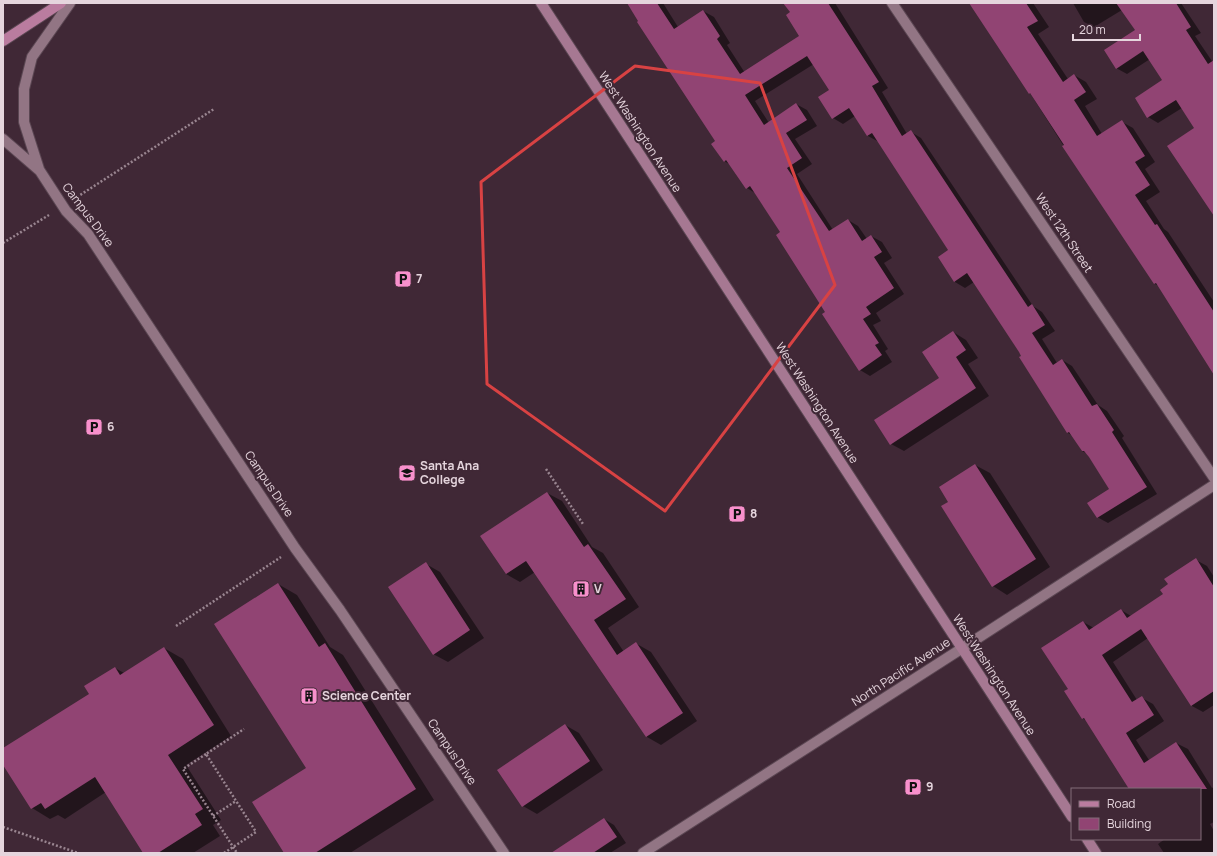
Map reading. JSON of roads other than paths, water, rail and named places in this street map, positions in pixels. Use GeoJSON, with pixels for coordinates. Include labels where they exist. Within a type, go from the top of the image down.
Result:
{"type":"FeatureCollection","features":[{"type":"Feature","properties":{"kind":"main road"},"geometry":{"type":"LineString","coordinates":[[3,41],[62,3]]}},
{"type":"Feature","properties":{"kind":"street"},"geometry":{"type":"LineString","coordinates":[[40,171],[24,122],[24,89],[32,57],[70,3]]}},
{"type":"Feature","properties":{"kind":"street","name":"West Washington Avenue"},"geometry":{"type":"LineString","coordinates":[[541,3],[1071,815]]}},
{"type":"Feature","properties":{"kind":"street","name":"West 12th Street"},"geometry":{"type":"LineString","coordinates":[[892,3],[1214,478]]}},
{"type":"Feature","properties":{"kind":"street","name":"Campus Drive"},"geometry":{"type":"LineString","coordinates":[[3,139],[40,171],[63,206],[88,234],[295,548],[340,610],[504,853]]}},
{"type":"Feature","properties":{"kind":"street","name":"North Pacific Avenue"},"geometry":{"type":"LineString","coordinates":[[642,853],[1214,485]]}},
{"type":"Feature","properties":{"kind":"street"},"geometry":{"type":"LineString","coordinates":[[1088,840],[1096,853]]}},
{"type":"Feature","properties":{"kind":"place","name":"7"},"geometry":{"type":"Point","coordinates":[403,279]}},
{"type":"Feature","properties":{"kind":"place","name":"6"},"geometry":{"type":"Point","coordinates":[94,427]}},
{"type":"Feature","properties":{"kind":"place","name":"Santa Ana College"},"geometry":{"type":"Point","coordinates":[407,473]}},
{"type":"Feature","properties":{"kind":"place","name":"8"},"geometry":{"type":"Point","coordinates":[737,514]}},
{"type":"Feature","properties":{"kind":"place","name":"V"},"geometry":{"type":"Point","coordinates":[581,589]}},
{"type":"Feature","properties":{"kind":"place","name":"Science Center"},"geometry":{"type":"Point","coordinates":[309,696]}},
{"type":"Feature","properties":{"kind":"place","name":"9"},"geometry":{"type":"Point","coordinates":[913,787]}}]}
